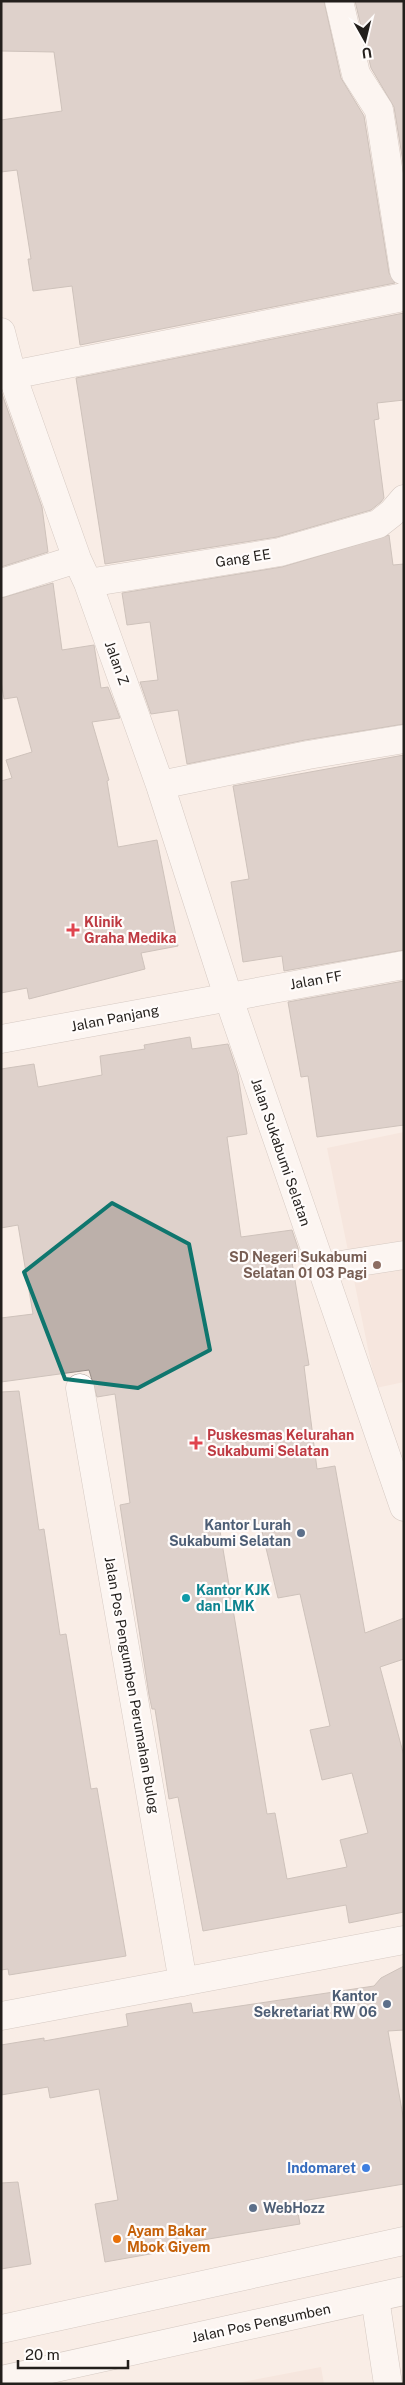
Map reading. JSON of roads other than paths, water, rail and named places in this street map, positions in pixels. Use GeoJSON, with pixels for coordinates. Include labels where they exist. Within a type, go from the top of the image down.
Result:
{"type":"FeatureCollection","features":[{"type":"Feature","properties":{"kind":"street"},"geometry":{"type":"LineString","coordinates":[[339,1],[356,74],[379,110],[404,271]]}},
{"type":"Feature","properties":{"kind":"street"},"geometry":{"type":"LineString","coordinates":[[12,375],[404,297]]}},
{"type":"Feature","properties":{"kind":"street","name":"Jalan Z"},"geometry":{"type":"LineString","coordinates":[[1,332],[12,375],[160,785],[228,996]]}},
{"type":"Feature","properties":{"kind":"street","name":"Gang EE"},"geometry":{"type":"LineString","coordinates":[[1,583],[83,571],[280,552],[378,524],[398,506]]}},
{"type":"Feature","properties":{"kind":"street"},"geometry":{"type":"LineString","coordinates":[[160,785],[308,755],[404,739]]}},
{"type":"Feature","properties":{"kind":"street","name":"Jalan FF"},"geometry":{"type":"LineString","coordinates":[[228,996],[404,965]]}},
{"type":"Feature","properties":{"kind":"street","name":"Jalan Panjang"},"geometry":{"type":"LineString","coordinates":[[1,1039],[228,996]]}},
{"type":"Feature","properties":{"kind":"street","name":"Jalan Sukabumi Selatan"},"geometry":{"type":"LineString","coordinates":[[228,996],[404,1507]]}},
{"type":"Feature","properties":{"kind":"street"},"geometry":{"type":"LineString","coordinates":[[321,1268],[404,1255]]}},
{"type":"Feature","properties":{"kind":"street","name":"Jalan Pos Pengumben Perumahan Bulog"},"geometry":{"type":"LineString","coordinates":[[80,1388],[183,1982]]}},
{"type":"Feature","properties":{"kind":"street"},"geometry":{"type":"LineString","coordinates":[[1,2016],[404,1940]]}},
{"type":"Feature","properties":{"kind":"street"},"geometry":{"type":"LineString","coordinates":[[1,2329],[404,2241]]}},
{"type":"Feature","properties":{"kind":"street","name":"Jalan Pos Pengumben"},"geometry":{"type":"LineString","coordinates":[[1,2380],[404,2292]]}},
{"type":"Feature","properties":{"kind":"street"},"geometry":{"type":"LineString","coordinates":[[375,2298],[388,2384]]}},
{"type":"Feature","properties":{"kind":"place","name":"Klinik Graha Medika"},"geometry":{"type":"Point","coordinates":[73,930]}},
{"type":"Feature","properties":{"kind":"place","name":"SD Negeri Sukabumi Selatan 01 03 Pagi"},"geometry":{"type":"Point","coordinates":[377,1265]}},
{"type":"Feature","properties":{"kind":"place","name":"Puskesmas Kelurahan Sukabumi Selatan"},"geometry":{"type":"Point","coordinates":[196,1443]}},
{"type":"Feature","properties":{"kind":"place","name":"Kantor Lurah Sukabumi Selatan"},"geometry":{"type":"Point","coordinates":[301,1533]}},
{"type":"Feature","properties":{"kind":"place","name":"Kantor KJK dan LMK"},"geometry":{"type":"Point","coordinates":[186,1598]}},
{"type":"Feature","properties":{"kind":"place","name":"Kantor Sekretariat RW 06"},"geometry":{"type":"Point","coordinates":[387,2004]}},
{"type":"Feature","properties":{"kind":"place","name":"Indomaret"},"geometry":{"type":"Point","coordinates":[366,2168]}},
{"type":"Feature","properties":{"kind":"place","name":"WebHozz"},"geometry":{"type":"Point","coordinates":[253,2208]}},
{"type":"Feature","properties":{"kind":"place","name":"Ayam Bakar Mbok Giyem"},"geometry":{"type":"Point","coordinates":[117,2239]}}]}
